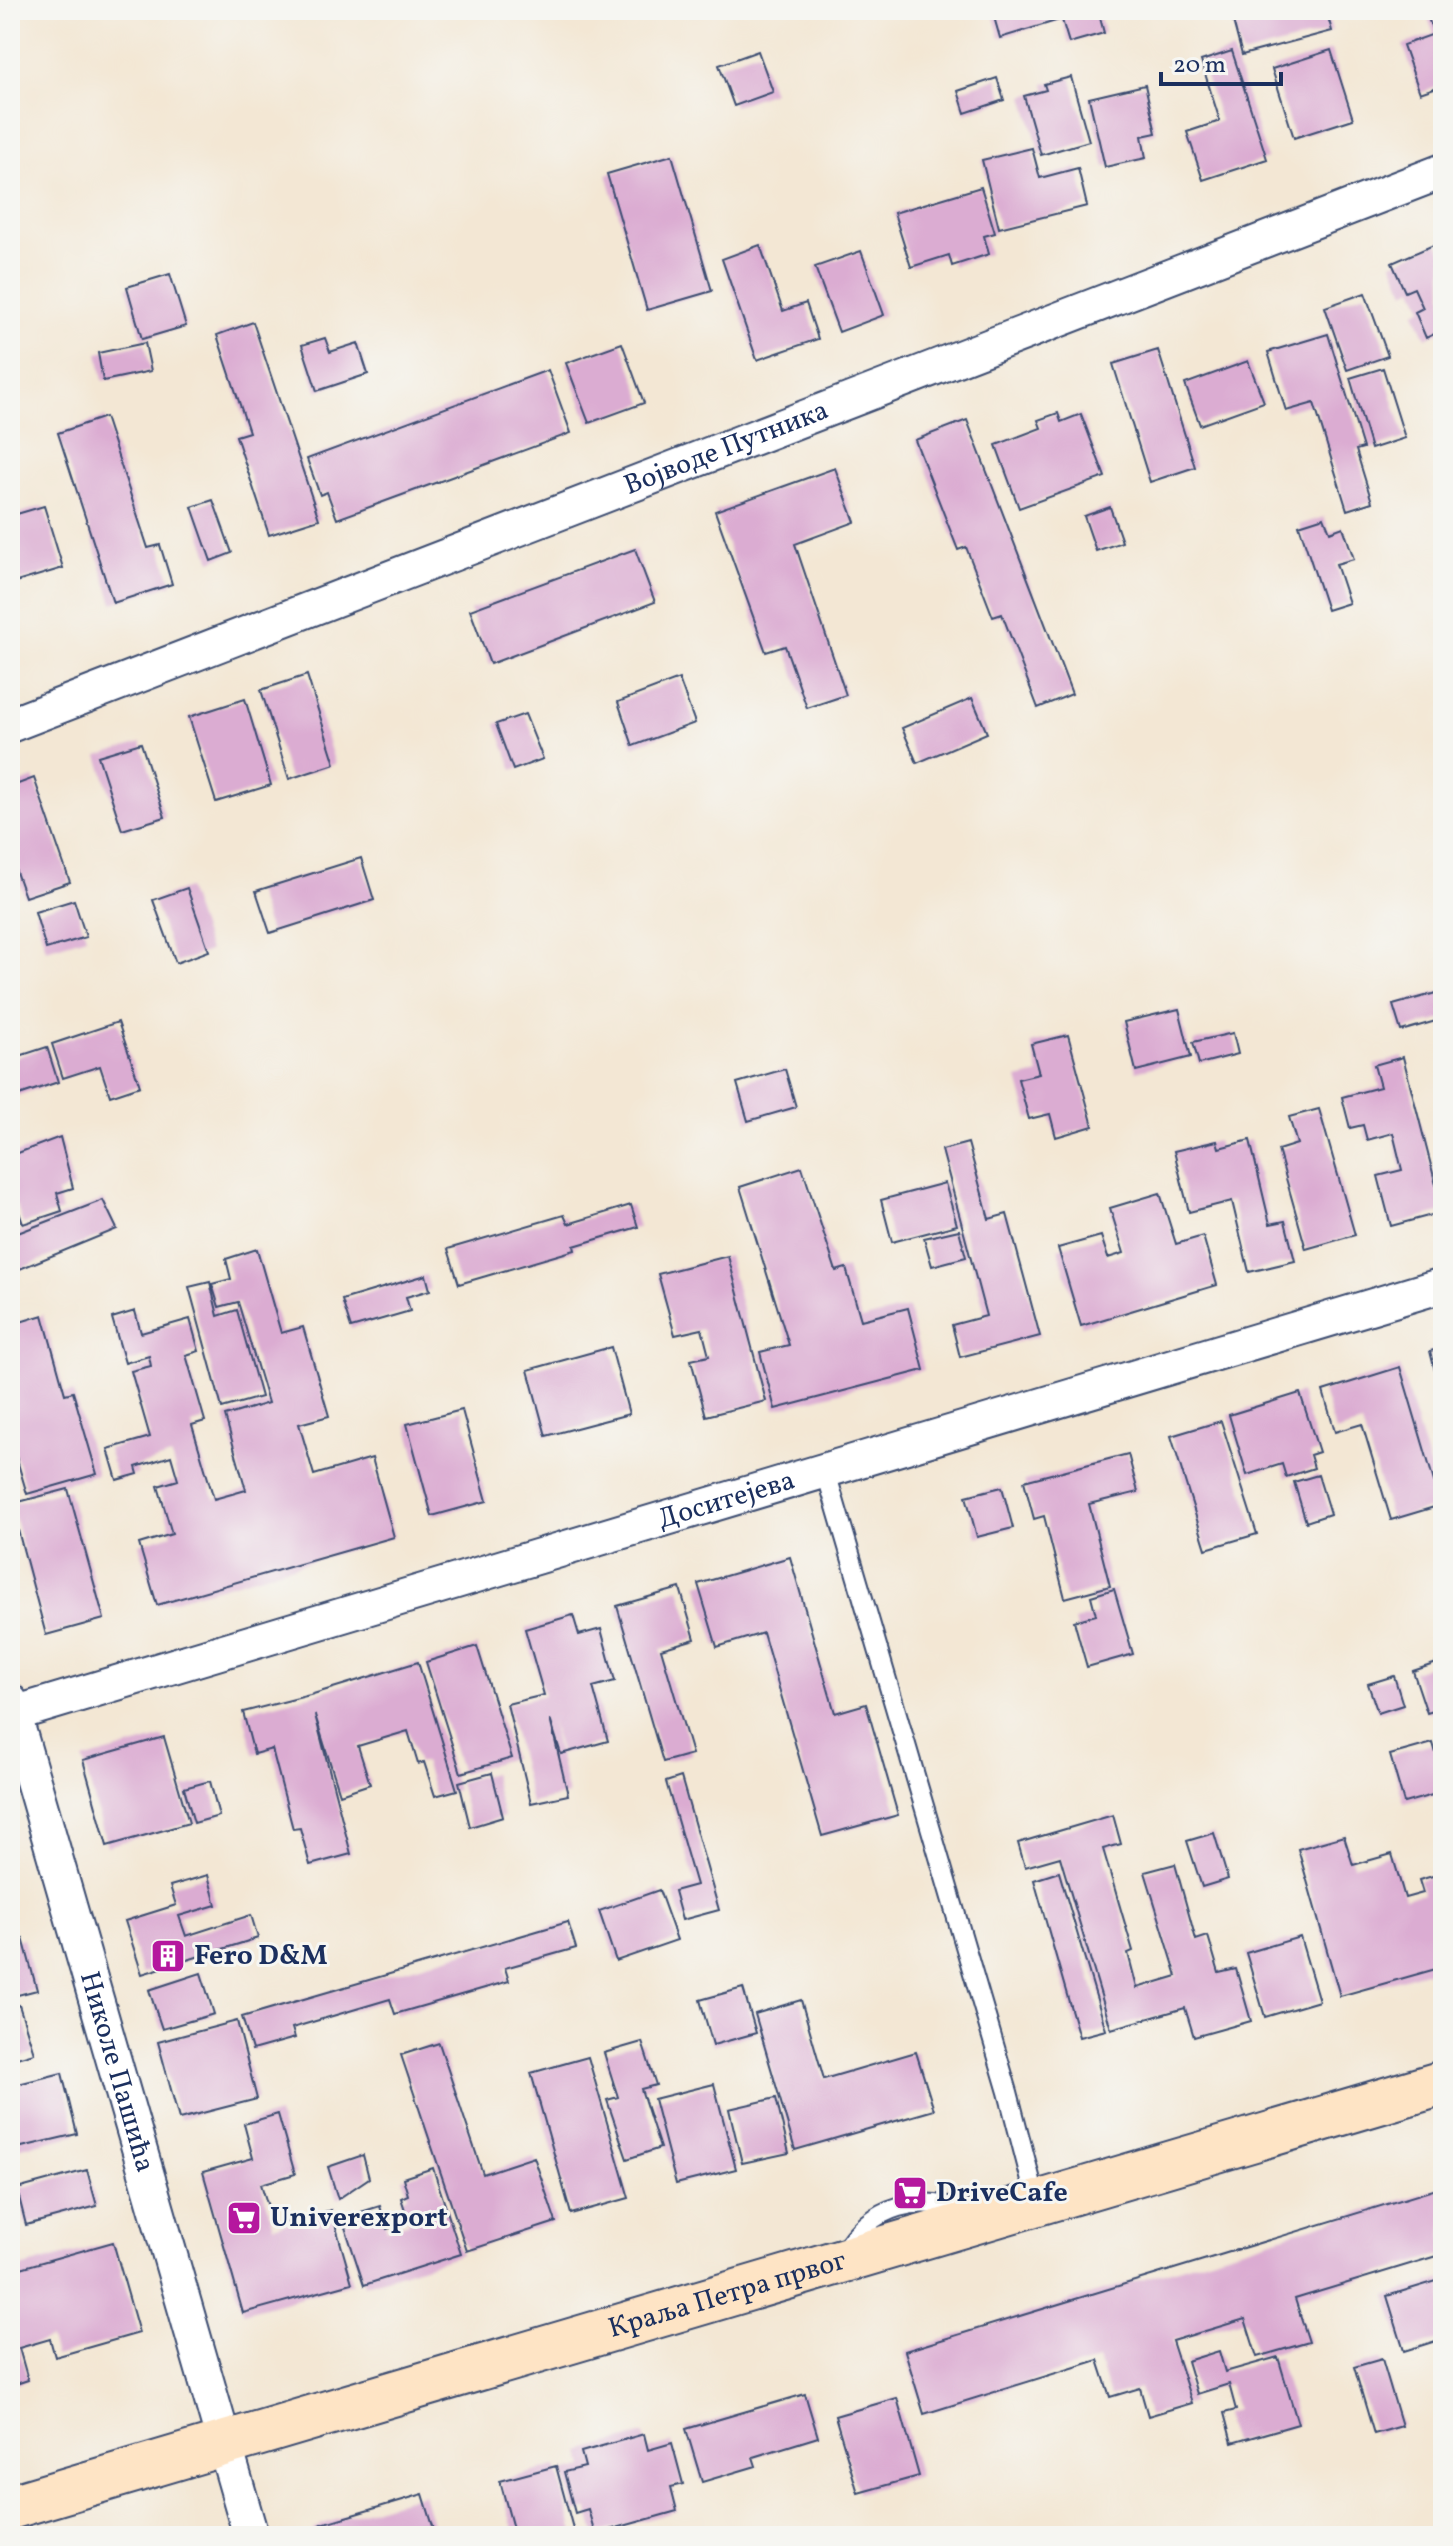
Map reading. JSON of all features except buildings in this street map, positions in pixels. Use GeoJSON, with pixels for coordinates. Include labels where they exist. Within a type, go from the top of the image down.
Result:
{"type":"FeatureCollection","features":[{"type":"Feature","properties":{"kind":"street","name":"Војводе Путника"},"geometry":{"type":"LineString","coordinates":[[10,725],[1443,171]]}},
{"type":"Feature","properties":{"kind":"street","name":"Доситејева"},"geometry":{"type":"LineString","coordinates":[[11,1710],[1443,1285]]}},
{"type":"Feature","properties":{"kind":"street","name":"Николе Пашића"},"geometry":{"type":"LineString","coordinates":[[11,1710],[251,2536]]}},
{"type":"Feature","properties":{"kind":"street","name":"Краља Петра првог"},"geometry":{"type":"LineString","coordinates":[[10,2507],[1443,2083]]}},
{"type":"Feature","properties":{"kind":"lane"},"geometry":{"type":"LineString","coordinates":[[825,1469],[1008,2092],[1037,2204]]}},
{"type":"Feature","properties":{"kind":"place","name":"Fero D&M"},"geometry":{"type":"Point","coordinates":[168,1956]}},
{"type":"Feature","properties":{"kind":"place","name":"DriveCafe"},"geometry":{"type":"Point","coordinates":[910,2193]}},
{"type":"Feature","properties":{"kind":"place","name":"Univerexport"},"geometry":{"type":"Point","coordinates":[244,2218]}}]}
